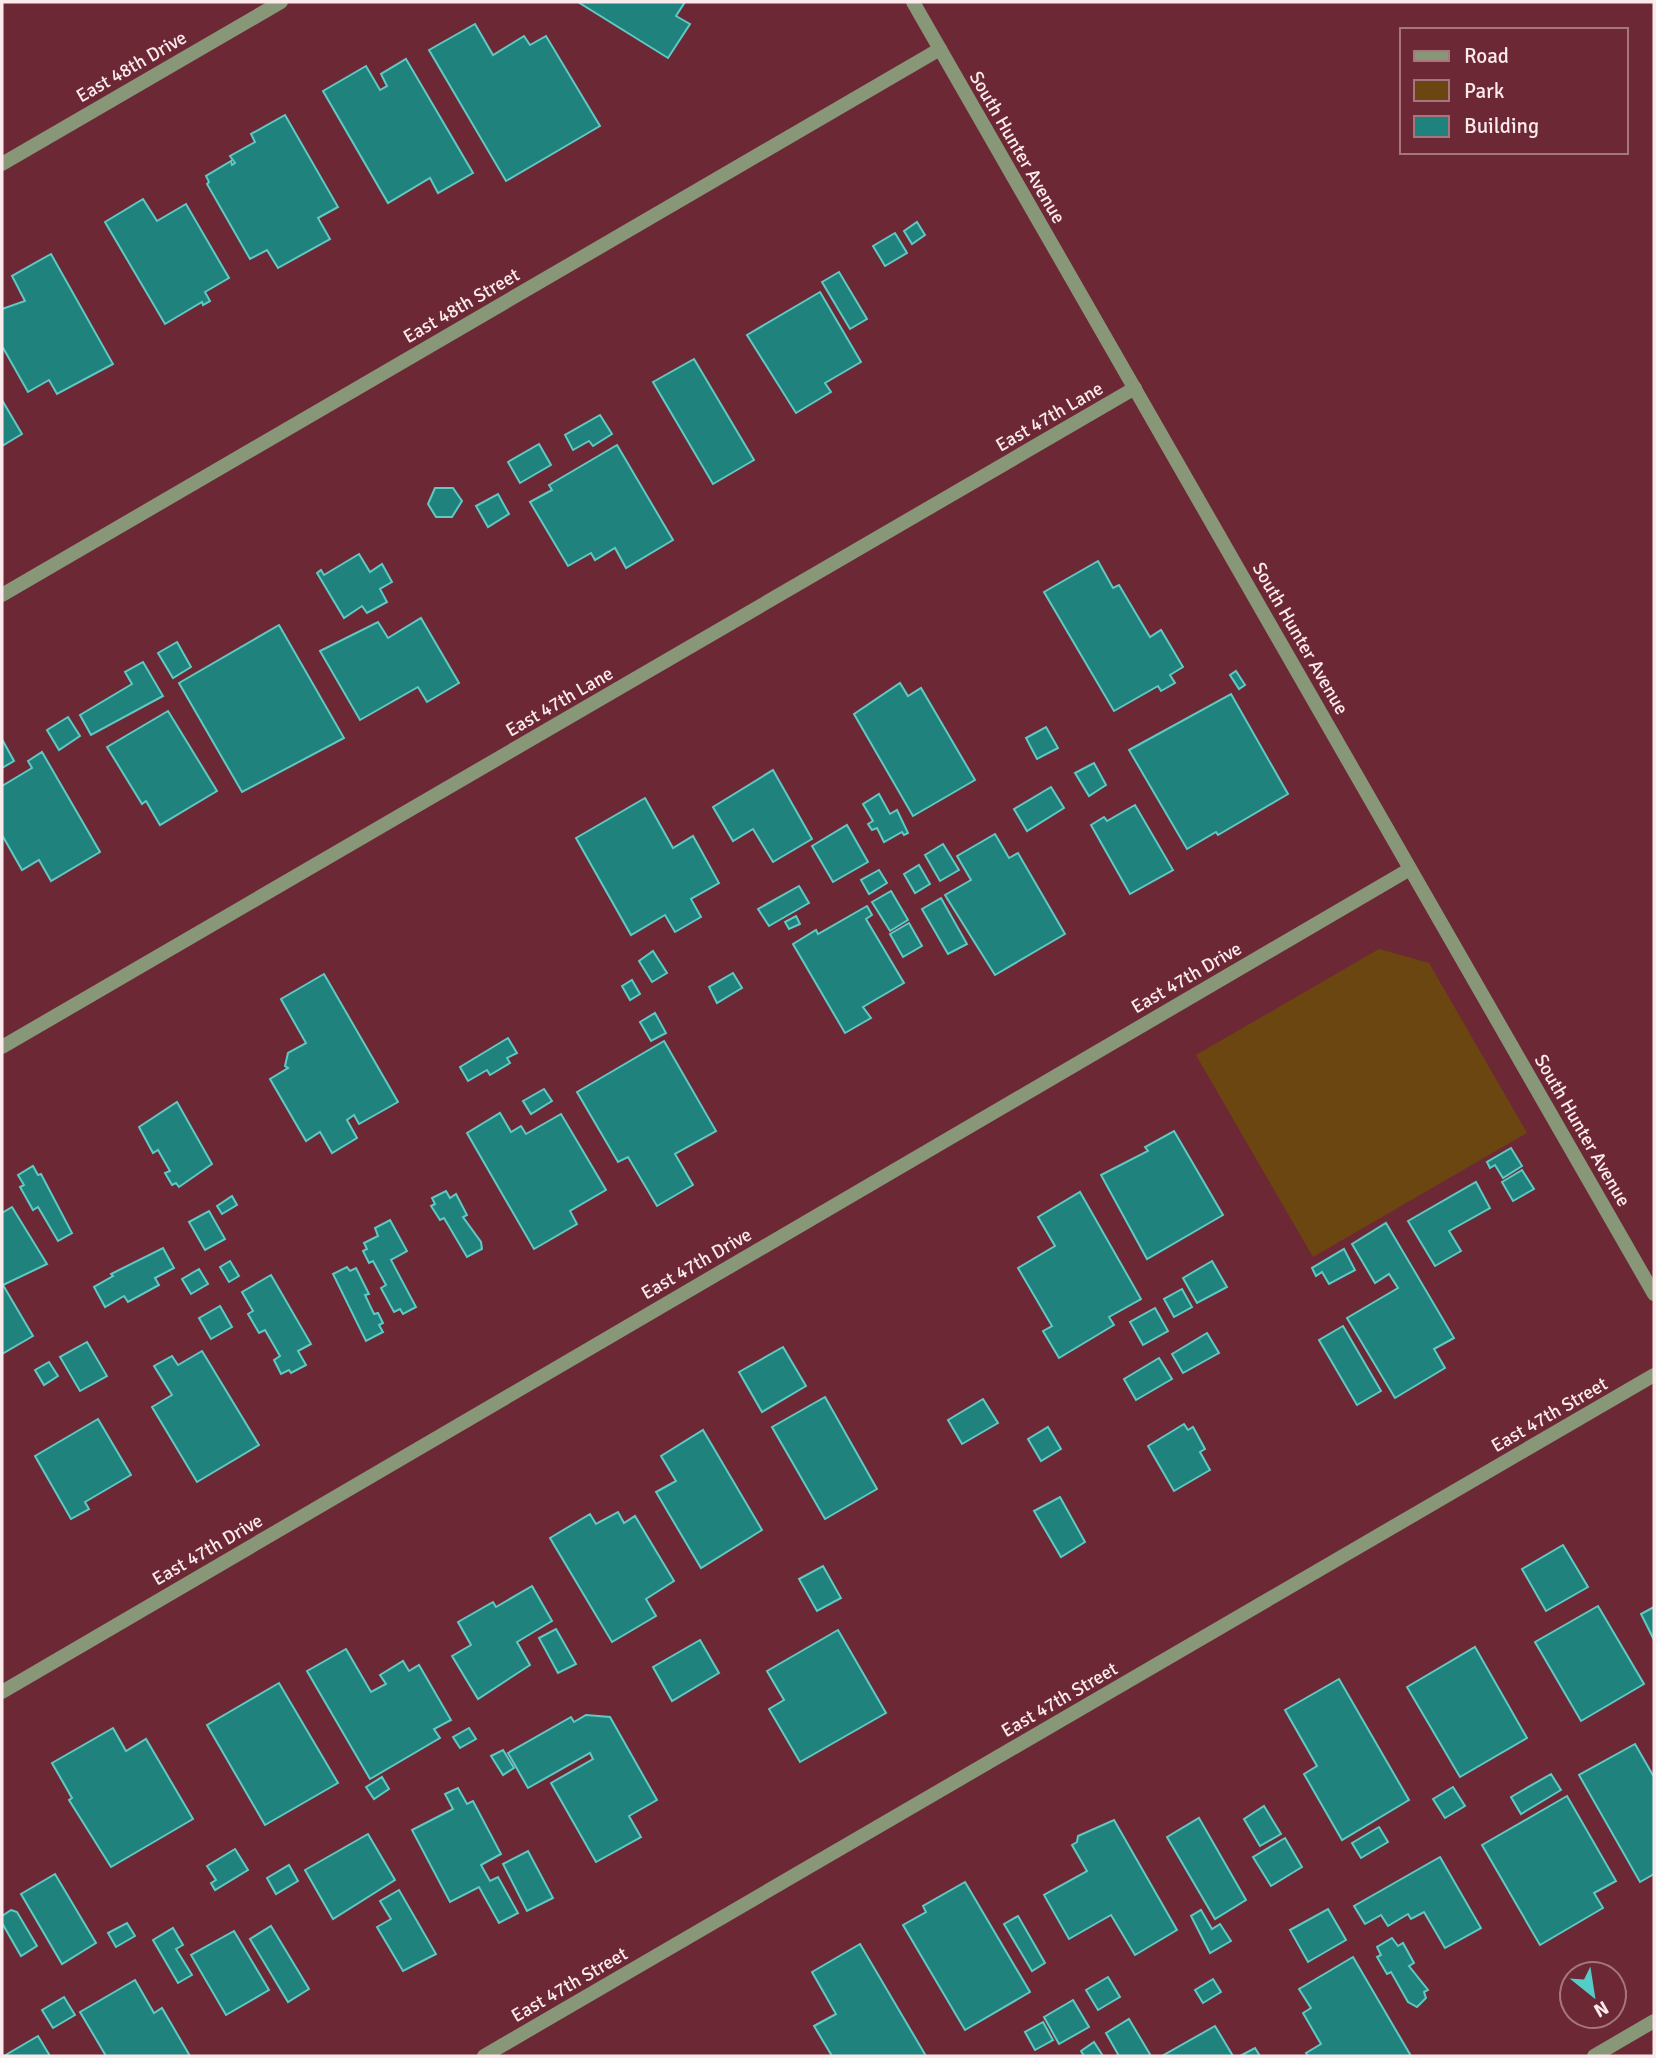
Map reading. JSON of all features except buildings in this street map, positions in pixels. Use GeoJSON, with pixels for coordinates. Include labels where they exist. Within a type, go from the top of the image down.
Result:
{"type":"FeatureCollection","features":[{"type":"Feature","properties":{"kind":"street","name":"East 48th Drive"},"geometry":{"type":"LineString","coordinates":[[2,164],[281,2]]}},
{"type":"Feature","properties":{"kind":"street","name":"South Hunter Avenue"},"geometry":{"type":"LineString","coordinates":[[913,2],[1654,1294]]}},
{"type":"Feature","properties":{"kind":"street","name":"East 48th Street"},"geometry":{"type":"LineString","coordinates":[[2,595],[940,49]]}},
{"type":"Feature","properties":{"kind":"street","name":"East 47th Lane"},"geometry":{"type":"LineString","coordinates":[[2,1047],[1135,388]]}},
{"type":"Feature","properties":{"kind":"street","name":"East 47th Drive"},"geometry":{"type":"LineString","coordinates":[[2,1692],[1410,869]]}},
{"type":"Feature","properties":{"kind":"street","name":"East 47th Street"},"geometry":{"type":"LineString","coordinates":[[484,2056],[1654,1375]]}},
{"type":"Feature","properties":{"kind":"street"},"geometry":{"type":"LineString","coordinates":[[1594,2056],[1654,2021]]}},
{"type":"Feature","properties":{"kind":"green space"},"geometry":{"type":"Polygon","coordinates":[[[1379,949],[1429,963],[1527,1133],[1313,1257],[1196,1055],[1379,949]]]}}]}
